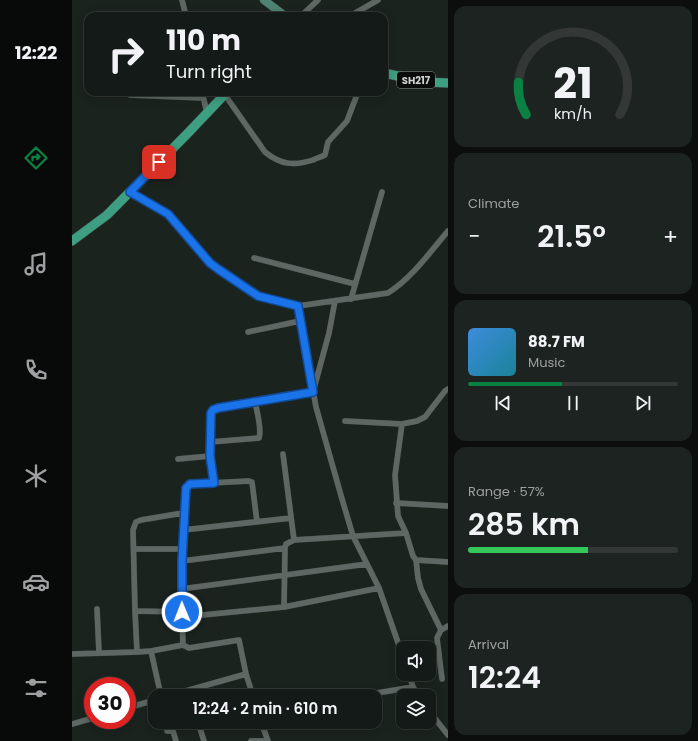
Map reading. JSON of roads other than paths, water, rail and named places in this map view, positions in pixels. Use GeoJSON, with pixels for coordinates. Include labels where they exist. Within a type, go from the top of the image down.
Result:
{"type":"FeatureCollection","features":[{"type":"Feature","properties":{"kind":"main road","name":"SH217"},"geometry":{"type":"LineString","coordinates":[[388,74],[425,82],[448,83]]}},
{"type":"Feature","properties":{"kind":"main road"},"geometry":{"type":"LineString","coordinates":[[72,241],[106,215],[130,192],[223,96]]}},
{"type":"Feature","properties":{"kind":"street"},"geometry":{"type":"LineString","coordinates":[[182,0],[185,12]]}},
{"type":"Feature","properties":{"kind":"street"},"geometry":{"type":"LineString","coordinates":[[264,0],[280,12]]}},
{"type":"Feature","properties":{"kind":"street"},"geometry":{"type":"LineString","coordinates":[[305,12],[318,0]]}},
{"type":"Feature","properties":{"kind":"street"},"geometry":{"type":"LineString","coordinates":[[357,12],[378,0]]}},
{"type":"Feature","properties":{"kind":"street"},"geometry":{"type":"LineString","coordinates":[[154,96],[203,98],[207,113]]}},
{"type":"Feature","properties":{"kind":"street"},"geometry":{"type":"LineString","coordinates":[[228,96],[265,152],[278,160],[292,164],[299,164],[325,155],[328,142],[347,121],[356,96]]}},
{"type":"Feature","properties":{"kind":"street"},"geometry":{"type":"LineString","coordinates":[[130,192],[168,214],[210,263],[218,269],[258,296],[298,306],[388,293],[396,288],[424,260],[448,231]]}},
{"type":"Feature","properties":{"kind":"street"},"geometry":{"type":"LineString","coordinates":[[351,299],[382,192]]}},
{"type":"Feature","properties":{"kind":"street"},"geometry":{"type":"LineString","coordinates":[[254,258],[355,284]]}},
{"type":"Feature","properties":{"kind":"street"},"geometry":{"type":"LineString","coordinates":[[313,392],[329,333],[335,301]]}},
{"type":"Feature","properties":{"kind":"street"},"geometry":{"type":"LineString","coordinates":[[298,306],[313,392],[353,536],[379,588],[397,641]]}},
{"type":"Feature","properties":{"kind":"street"},"geometry":{"type":"LineString","coordinates":[[248,332],[300,321]]}},
{"type":"Feature","properties":{"kind":"street"},"geometry":{"type":"LineString","coordinates":[[345,421],[402,424],[417,421],[425,417],[445,390],[448,389]]}},
{"type":"Feature","properties":{"kind":"street"},"geometry":{"type":"LineString","coordinates":[[214,483],[210,456],[211,415],[213,410],[313,392]]}},
{"type":"Feature","properties":{"kind":"street"},"geometry":{"type":"LineString","coordinates":[[210,442],[259,438],[260,430],[256,402]]}},
{"type":"Feature","properties":{"kind":"street"},"geometry":{"type":"LineString","coordinates":[[402,424],[395,475],[398,516],[406,533],[413,556],[416,560],[421,589],[441,630]]}},
{"type":"Feature","properties":{"kind":"street"},"geometry":{"type":"LineString","coordinates":[[283,454],[294,540]]}},
{"type":"Feature","properties":{"kind":"street"},"geometry":{"type":"LineString","coordinates":[[178,459],[210,456]]}},
{"type":"Feature","properties":{"kind":"street"},"geometry":{"type":"LineString","coordinates":[[183,646],[182,549],[186,488],[190,484],[252,482],[257,522]]}},
{"type":"Feature","properties":{"kind":"street"},"geometry":{"type":"LineString","coordinates":[[396,503],[448,506]]}},
{"type":"Feature","properties":{"kind":"street"},"geometry":{"type":"LineString","coordinates":[[137,652],[134,611],[133,530],[136,522],[184,513]]}},
{"type":"Feature","properties":{"kind":"street"},"geometry":{"type":"LineString","coordinates":[[183,530],[291,518]]}},
{"type":"Feature","properties":{"kind":"street"},"geometry":{"type":"LineString","coordinates":[[284,606],[286,544],[294,540],[406,533]]}},
{"type":"Feature","properties":{"kind":"street"},"geometry":{"type":"LineString","coordinates":[[182,561],[285,548]]}},
{"type":"Feature","properties":{"kind":"street"},"geometry":{"type":"LineString","coordinates":[[134,549],[182,549]]}},
{"type":"Feature","properties":{"kind":"street"},"geometry":{"type":"LineString","coordinates":[[416,560],[448,562]]}},
{"type":"Feature","properties":{"kind":"street"},"geometry":{"type":"LineString","coordinates":[[182,589],[367,564]]}},
{"type":"Feature","properties":{"kind":"street"},"geometry":{"type":"LineString","coordinates":[[134,611],[182,615],[284,606],[379,588]]}},
{"type":"Feature","properties":{"kind":"street"},"geometry":{"type":"LineString","coordinates":[[97,608],[99,653]]}},
{"type":"Feature","properties":{"kind":"street"},"geometry":{"type":"LineString","coordinates":[[442,679],[436,638],[441,630],[448,626]]}},
{"type":"Feature","properties":{"kind":"street"},"geometry":{"type":"LineString","coordinates":[[72,654],[151,651],[183,646],[189,648],[239,640],[251,689]]}},
{"type":"Feature","properties":{"kind":"street"},"geometry":{"type":"LineString","coordinates":[[151,651],[159,689]]}},
{"type":"Feature","properties":{"kind":"street"},"geometry":{"type":"LineString","coordinates":[[193,689],[246,674]]}},
{"type":"Feature","properties":{"kind":"street"},"geometry":{"type":"LineString","coordinates":[[382,692],[414,687],[412,681]]}},
{"type":"Feature","properties":{"kind":"street"},"geometry":{"type":"LineString","coordinates":[[136,705],[148,702]]}},
{"type":"Feature","properties":{"kind":"street"},"geometry":{"type":"LineString","coordinates":[[436,720],[448,735]]}},
{"type":"Feature","properties":{"kind":"street"},"geometry":{"type":"LineString","coordinates":[[72,724],[84,721]]}},
{"type":"Feature","properties":{"kind":"street"},"geometry":{"type":"LineString","coordinates":[[168,729],[173,731],[176,741]]}},
{"type":"Feature","properties":{"kind":"street"},"geometry":{"type":"LineString","coordinates":[[200,729],[204,741]]}},
{"type":"Feature","properties":{"kind":"street"},"geometry":{"type":"LineString","coordinates":[[251,741],[266,741],[263,729]]}}]}
